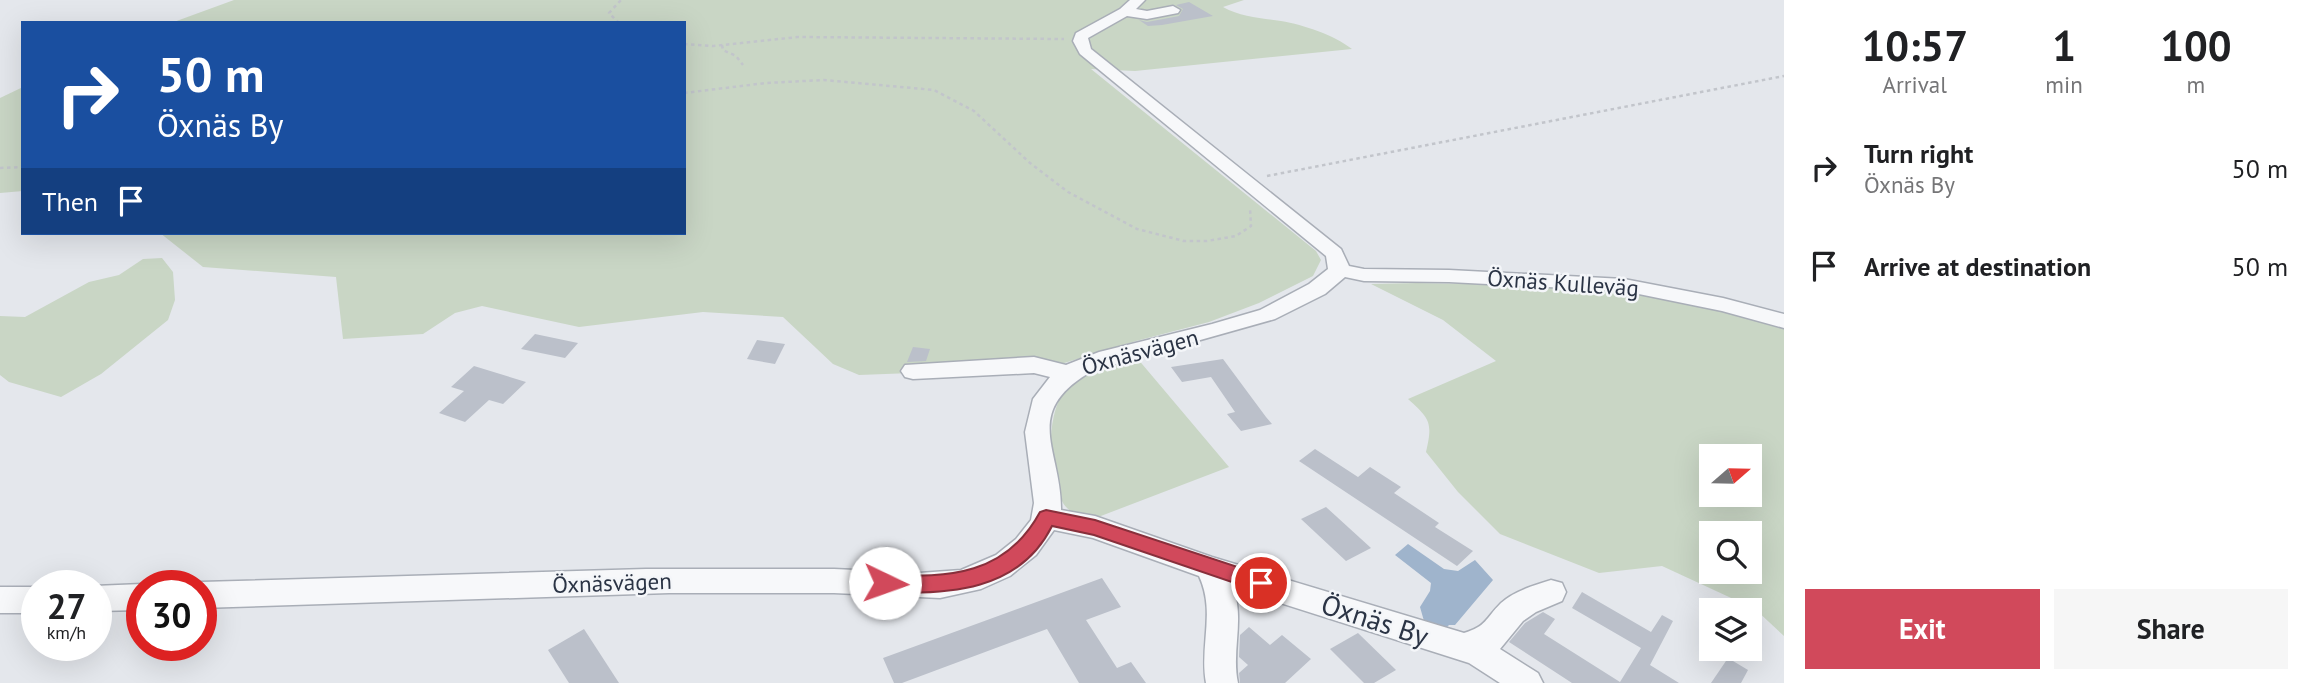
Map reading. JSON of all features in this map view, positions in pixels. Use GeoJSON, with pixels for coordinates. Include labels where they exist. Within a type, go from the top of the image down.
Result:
{"type":"FeatureCollection","features":[{"type":"Feature","properties":{"kind":"street"},"geometry":{"type":"LineString","coordinates":[[1173,10],[1147,15],[1132,6],[1081,36],[1080,41],[1090,56],[1335,253],[1339,270]]}},
{"type":"Feature","properties":{"kind":"street","name":"Öxnäs Kulleväg"},"geometry":{"type":"LineString","coordinates":[[1339,270],[1364,275],[1476,277],[1624,285],[1710,302],[1784,321]]}},
{"type":"Feature","properties":{"kind":"street","name":"Öxnäsvägen"},"geometry":{"type":"LineString","coordinates":[[217,594],[645,581],[838,581],[932,586],[982,577],[1001,568],[1038,535],[1046,518],[1048,501],[1036,438],[1037,417],[1054,383],[1066,373],[1107,357],[1253,320],[1309,294],[1335,277],[1339,270]]}},
{"type":"Feature","properties":{"kind":"street"},"geometry":{"type":"LineString","coordinates":[[913,371],[1034,365],[1066,373]]}},
{"type":"Feature","properties":{"kind":"street","name":"Öxnäs By"},"geometry":{"type":"LineString","coordinates":[[1046,518],[1095,527],[1209,568],[1491,658],[1527,683]]}},
{"type":"Feature","properties":{"kind":"street"},"geometry":{"type":"LineString","coordinates":[[1209,568],[1224,607],[1219,663],[1222,683]]}},
{"type":"Feature","properties":{"kind":"street"},"geometry":{"type":"LineString","coordinates":[[1461,648],[1492,638],[1513,612],[1525,603],[1551,592]]}},
{"type":"Feature","properties":{"kind":"street"},"geometry":{"type":"LineString","coordinates":[[0,600],[21,600]]}},
{"type":"Feature","properties":{"kind":"path"},"geometry":{"type":"LineString","coordinates":[[617,21],[609,13],[621,0]]}},
{"type":"Feature","properties":{"kind":"path"},"geometry":{"type":"LineString","coordinates":[[686,44],[722,46],[798,37],[911,36],[1080,41]]}},
{"type":"Feature","properties":{"kind":"path"},"geometry":{"type":"LineString","coordinates":[[722,46],[723,50],[736,56],[743,65]]}},
{"type":"Feature","properties":{"kind":"path"},"geometry":{"type":"LineString","coordinates":[[686,93],[766,83],[824,80],[934,90],[968,106],[1032,164],[1098,211],[1151,233],[1177,240],[1210,240],[1246,233],[1251,226],[1248,201],[1254,196],[1253,187],[1784,76]]}},
{"type":"Feature","properties":{"kind":"path"},"geometry":{"type":"LineString","coordinates":[[0,168],[21,167]]}},
{"type":"Feature","properties":{"kind":"green space"},"geometry":{"type":"Polygon","coordinates":[[[234,0],[1244,0],[1223,7],[1244,15],[1309,28],[1337,39],[1352,49],[1135,71],[1091,69],[1316,251],[1321,260],[1313,276],[1259,303],[1209,322],[1048,368],[859,375],[833,364],[783,317],[703,312],[579,327],[482,306],[455,313],[423,334],[343,339],[336,277],[203,267],[163,235],[686,235],[686,21],[176,21],[234,0]]]}},
{"type":"Feature","properties":{"kind":"green space"},"geometry":{"type":"Polygon","coordinates":[[[21,88],[21,191],[0,193],[0,98],[21,88]]]}},
{"type":"Feature","properties":{"kind":"green space"},"geometry":{"type":"Polygon","coordinates":[[[162,258],[173,272],[175,300],[168,320],[101,374],[61,397],[9,382],[0,375],[0,316],[25,317],[89,282],[119,275],[143,259],[162,258]]]}},
{"type":"Feature","properties":{"kind":"green space"},"geometry":{"type":"Polygon","coordinates":[[[1371,284],[1583,286],[1656,296],[1784,328],[1784,636],[1762,616],[1762,598],[1731,598],[1701,584],[1762,584],[1762,521],[1699,521],[1699,583],[1662,566],[1599,573],[1500,534],[1458,492],[1426,452],[1428,422],[1408,399],[1496,361],[1443,320],[1371,284]]]}},
{"type":"Feature","properties":{"kind":"green space"},"geometry":{"type":"Polygon","coordinates":[[[1137,358],[1229,467],[1093,519],[1079,516],[1065,505],[1053,476],[1052,430],[1058,402],[1064,391],[1079,378],[1098,369],[1137,358]]]}},
{"type":"Feature","properties":{"kind":"water"},"geometry":{"type":"Polygon","coordinates":[[[1408,544],[1444,569],[1458,571],[1475,560],[1493,580],[1455,625],[1449,625],[1444,630],[1424,621],[1420,607],[1430,591],[1431,583],[1395,555],[1408,544]]]}},
{"type":"Feature","properties":{"kind":"building"},"geometry":{"type":"Polygon","coordinates":[[[1189,2],[1213,16],[1148,26],[1139,20],[1147,22],[1179,16],[1183,9],[1176,5],[1189,2]]]}},
{"type":"Feature","properties":{"kind":"building"},"geometry":{"type":"Polygon","coordinates":[[[535,334],[578,343],[565,358],[521,349],[535,334]]]}},
{"type":"Feature","properties":{"kind":"building"},"geometry":{"type":"Polygon","coordinates":[[[757,340],[785,344],[775,364],[747,359],[757,340]]]}},
{"type":"Feature","properties":{"kind":"building"},"geometry":{"type":"Polygon","coordinates":[[[913,347],[930,349],[926,361],[907,362],[913,347]]]}},
{"type":"Feature","properties":{"kind":"building"},"geometry":{"type":"Polygon","coordinates":[[[1223,359],[1272,424],[1241,431],[1227,414],[1235,412],[1211,377],[1182,382],[1171,367],[1223,359]]]}},
{"type":"Feature","properties":{"kind":"building"},"geometry":{"type":"Polygon","coordinates":[[[474,366],[526,382],[503,404],[489,400],[465,422],[439,413],[464,391],[451,387],[474,366]]]}},
{"type":"Feature","properties":{"kind":"building"},"geometry":{"type":"Polygon","coordinates":[[[1315,449],[1358,477],[1370,467],[1401,487],[1394,493],[1439,523],[1435,527],[1473,551],[1457,566],[1299,461],[1315,449]]]}},
{"type":"Feature","properties":{"kind":"building"},"geometry":{"type":"Polygon","coordinates":[[[1326,507],[1371,548],[1346,561],[1301,519],[1326,507]]]}},
{"type":"Feature","properties":{"kind":"building"},"geometry":{"type":"Polygon","coordinates":[[[1102,578],[1121,607],[1086,620],[1117,668],[1131,662],[1146,683],[1079,683],[1047,629],[902,683],[894,683],[883,658],[1102,578]]]}},
{"type":"Feature","properties":{"kind":"building"},"geometry":{"type":"Polygon","coordinates":[[[1582,592],[1651,632],[1662,615],[1673,621],[1650,665],[1679,683],[1572,683],[1509,642],[1525,623],[1543,612],[1555,619],[1544,634],[1620,682],[1641,648],[1572,608],[1582,592]]]}},
{"type":"Feature","properties":{"kind":"building"},"geometry":{"type":"Polygon","coordinates":[[[1249,627],[1270,645],[1282,635],[1311,659],[1285,683],[1240,683],[1239,673],[1248,665],[1239,657],[1240,635],[1249,627]]]}},
{"type":"Feature","properties":{"kind":"building"},"geometry":{"type":"Polygon","coordinates":[[[584,629],[619,683],[569,683],[548,650],[584,629]]]}},
{"type":"Feature","properties":{"kind":"building"},"geometry":{"type":"Polygon","coordinates":[[[1358,633],[1396,670],[1374,683],[1364,683],[1330,649],[1358,633]]]}},
{"type":"Feature","properties":{"kind":"building"},"geometry":{"type":"Polygon","coordinates":[[[1726,661],[1733,661],[1748,670],[1741,683],[1711,683],[1726,661]]]}},
{"type":"Feature","properties":{"kind":"route"},"geometry":{"type":"LineString","coordinates":[[885,583],[932,586],[982,577],[1001,568],[1038,535],[1046,518],[1095,527],[1209,568],[1261,583]]}}]}
